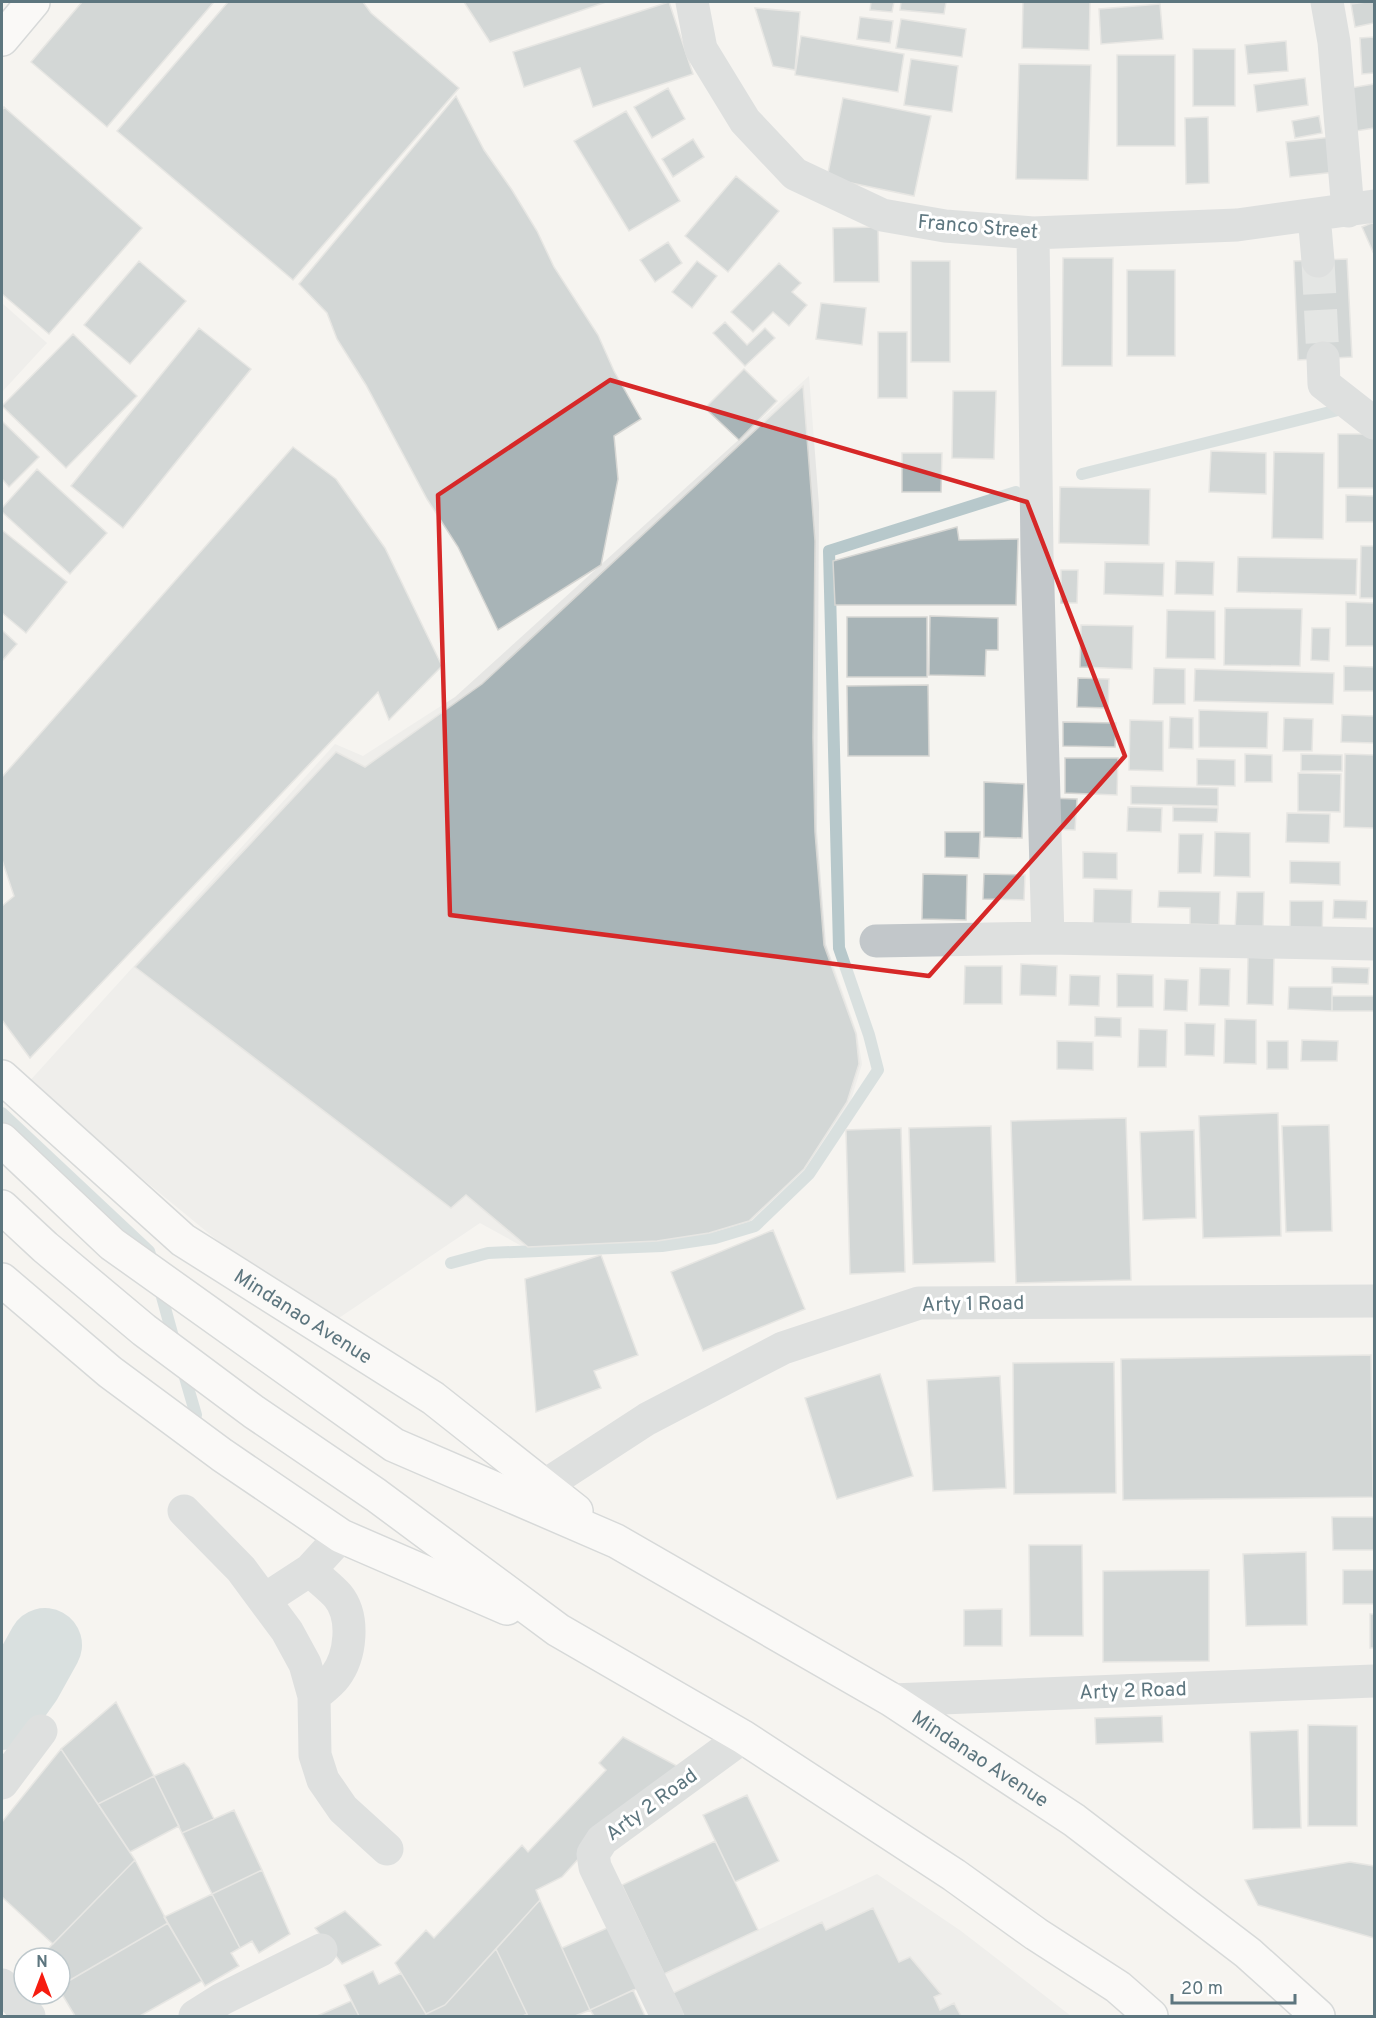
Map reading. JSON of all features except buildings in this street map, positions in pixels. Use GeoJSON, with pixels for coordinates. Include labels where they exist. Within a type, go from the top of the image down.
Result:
{"type":"FeatureCollection","features":[{"type":"Feature","properties":{"kind":"main road"},"geometry":{"type":"LineString","coordinates":[[2,39],[33,2]]}},
{"type":"Feature","properties":{"kind":"main road","name":"Mindanao Avenue"},"geometry":{"type":"LineString","coordinates":[[4,1078],[183,1240],[433,1398],[616,1541]]}},
{"type":"Feature","properties":{"kind":"main road","name":"Mindanao Avenue"},"geometry":{"type":"LineString","coordinates":[[2,1140],[112,1244],[394,1445],[616,1541],[892,1700],[1074,1820],[1248,1953],[1318,2016]]}},
{"type":"Feature","properties":{"kind":"main road"},"geometry":{"type":"LineString","coordinates":[[2,1207],[153,1337],[254,1412],[376,1495],[558,1630],[743,1737],[954,1875],[1036,1934],[1118,1987],[1151,2016]]}},
{"type":"Feature","properties":{"kind":"main road"},"geometry":{"type":"LineString","coordinates":[[2,1280],[110,1372],[222,1455],[341,1536],[558,1630]]}},
{"type":"Feature","properties":{"kind":"street","name":"Franco Street"},"geometry":{"type":"LineString","coordinates":[[692,2],[701,49],[745,121],[795,174],[882,215],[945,226],[1033,233],[1236,225],[1361,208]]}},
{"type":"Feature","properties":{"kind":"street"},"geometry":{"type":"LineString","coordinates":[[1327,2],[1361,208]]}},
{"type":"Feature","properties":{"kind":"street"},"geometry":{"type":"LineString","coordinates":[[1314,216],[1318,261]]}},
{"type":"Feature","properties":{"kind":"street"},"geometry":{"type":"LineString","coordinates":[[1033,233],[1037,554],[1048,938]]}},
{"type":"Feature","properties":{"kind":"street"},"geometry":{"type":"LineString","coordinates":[[1323,358],[1324,384],[1374,423]]}},
{"type":"Feature","properties":{"kind":"street"},"geometry":{"type":"LineString","coordinates":[[876,941],[1048,938],[1374,944]]}},
{"type":"Feature","properties":{"kind":"street","name":"Arty 1 Road"},"geometry":{"type":"LineString","coordinates":[[544,1486],[647,1419],[783,1348],[919,1303],[1374,1301]]}},
{"type":"Feature","properties":{"kind":"street"},"geometry":{"type":"LineString","coordinates":[[184,1511],[241,1569],[287,1631],[305,1664],[314,1696],[315,1755],[323,1780],[343,1809],[387,1849]]}},
{"type":"Feature","properties":{"kind":"street"},"geometry":{"type":"LineString","coordinates":[[264,1600],[310,1570],[341,1536]]}},
{"type":"Feature","properties":{"kind":"street"},"geometry":{"type":"LineString","coordinates":[[310,1570],[339,1598],[349,1625],[349,1641],[345,1658],[335,1677],[314,1696]]}},
{"type":"Feature","properties":{"kind":"street","name":"Arty 2 Road"},"geometry":{"type":"LineString","coordinates":[[892,1700],[1374,1681]]}},
{"type":"Feature","properties":{"kind":"street"},"geometry":{"type":"LineString","coordinates":[[2,1783],[41,1731]]}},
{"type":"Feature","properties":{"kind":"street","name":"Arty 2 Road"},"geometry":{"type":"LineString","coordinates":[[667,2016],[595,1867],[593,1854],[602,1840],[743,1737]]}},
{"type":"Feature","properties":{"kind":"street"},"geometry":{"type":"LineString","coordinates":[[195,2016],[222,1999],[321,1950]]}},
{"type":"Feature","properties":{"kind":"street"},"geometry":{"type":"LineString","coordinates":[[2,1985],[28,2016]]}},
{"type":"Feature","properties":{"kind":"highlighted area"},"geometry":{"type":"Polygon","coordinates":[[[610,380],[1027,502],[1125,756],[929,976],[450,915],[438,495],[610,380]]]}},
{"type":"Feature","properties":{"kind":"shaded area"},"geometry":{"type":"Polygon","coordinates":[[[2,303],[47,343],[2,392],[2,303]]]}},
{"type":"Feature","properties":{"kind":"shaded area"},"geometry":{"type":"Polygon","coordinates":[[[809,376],[819,505],[817,831],[826,944],[857,1033],[862,1064],[850,1103],[810,1169],[755,1223],[720,1234],[660,1244],[527,1249],[480,1223],[324,1328],[27,1084],[335,744],[363,756],[455,697],[809,376]]]}},
{"type":"Feature","properties":{"kind":"shaded area"},"geometry":{"type":"Polygon","coordinates":[[[877,1874],[961,1931],[1071,2016],[684,2016],[664,1974],[877,1874]]]}},
{"type":"Feature","properties":{"kind":"waterway"},"geometry":{"type":"LineString","coordinates":[[1082,474],[1338,410]]}},
{"type":"Feature","properties":{"kind":"waterway"},"geometry":{"type":"LineString","coordinates":[[451,1263],[488,1253],[662,1246],[715,1238],[755,1226],[809,1174],[878,1070],[869,1035],[839,948],[829,551],[1016,492]]}},
{"type":"Feature","properties":{"kind":"waterway"},"geometry":{"type":"LineString","coordinates":[[2,1113],[149,1251],[151,1258]]}},
{"type":"Feature","properties":{"kind":"waterway"},"geometry":{"type":"LineString","coordinates":[[159,1286],[175,1344]]}},
{"type":"Feature","properties":{"kind":"waterway"},"geometry":{"type":"LineString","coordinates":[[182,1367],[196,1415]]}},
{"type":"Feature","properties":{"kind":"waterway"},"geometry":{"type":"LineString","coordinates":[[2,1713],[25,1681],[45,1645]]}},
{"type":"Feature","properties":{"kind":"tunnel"},"geometry":{"type":"LineString","coordinates":[[1318,261],[1323,358]]}}]}
